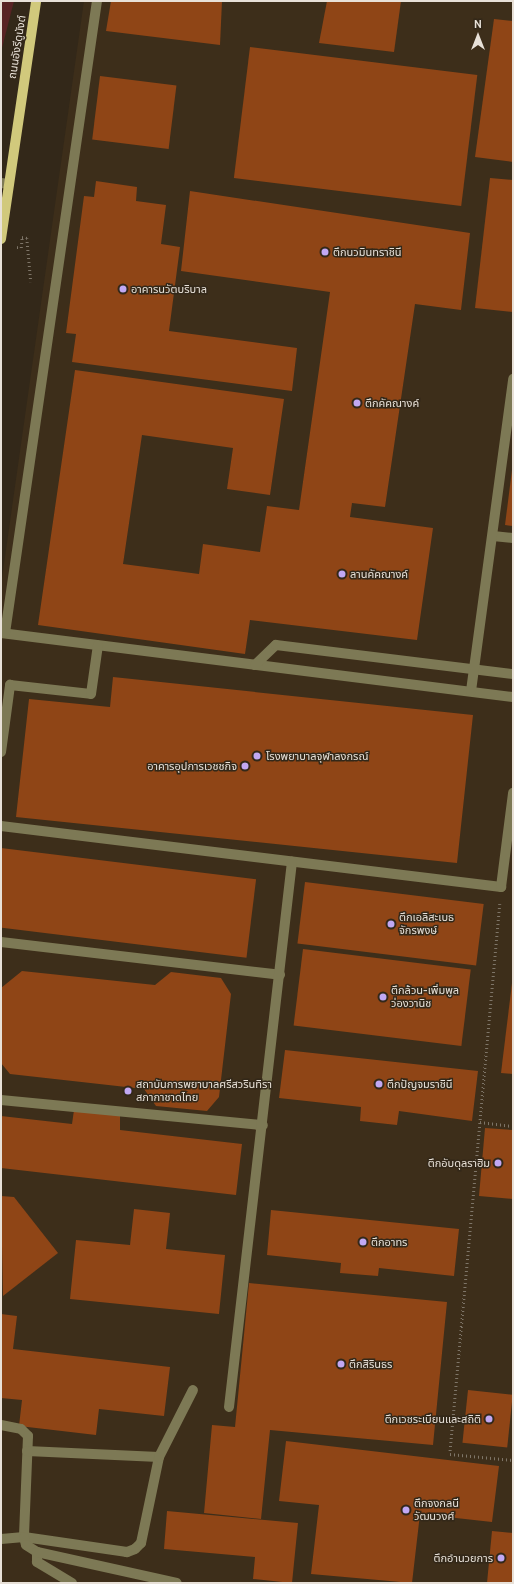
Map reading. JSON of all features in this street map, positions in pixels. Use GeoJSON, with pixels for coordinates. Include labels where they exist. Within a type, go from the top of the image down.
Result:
{"type":"FeatureCollection","features":[{"type":"Feature","properties":{"kind":"main road","name":"ถนนอังรีดูนังต์"},"geometry":{"type":"LineString","coordinates":[[1,239],[5,184],[36,1]]}},
{"type":"Feature","properties":{"kind":"street"},"geometry":{"type":"LineString","coordinates":[[97,1],[3,633],[513,696]]}},
{"type":"Feature","properties":{"kind":"street"},"geometry":{"type":"LineString","coordinates":[[471,691],[513,379]]}},
{"type":"Feature","properties":{"kind":"street"},"geometry":{"type":"LineString","coordinates":[[493,536],[513,538]]}},
{"type":"Feature","properties":{"kind":"street"},"geometry":{"type":"LineString","coordinates":[[1,752],[10,686],[91,694],[98,645]]}},
{"type":"Feature","properties":{"kind":"street"},"geometry":{"type":"LineString","coordinates":[[255,665],[276,645],[513,674]]}},
{"type":"Feature","properties":{"kind":"street"},"geometry":{"type":"LineString","coordinates":[[1,826],[501,887],[513,793]]}},
{"type":"Feature","properties":{"kind":"street"},"geometry":{"type":"LineString","coordinates":[[229,1408],[263,1125],[292,862]]}},
{"type":"Feature","properties":{"kind":"street"},"geometry":{"type":"LineString","coordinates":[[1,942],[280,975]]}},
{"type":"Feature","properties":{"kind":"street"},"geometry":{"type":"LineString","coordinates":[[1,1100],[263,1125]]}},
{"type":"Feature","properties":{"kind":"street"},"geometry":{"type":"LineString","coordinates":[[1,1539],[24,1537],[127,1552],[135,1549],[141,1543],[158,1457],[193,1390]]}},
{"type":"Feature","properties":{"kind":"street"},"geometry":{"type":"LineString","coordinates":[[1,1425],[25,1431],[28,1451],[24,1537],[26,1545],[37,1552],[177,1583]]}},
{"type":"Feature","properties":{"kind":"street"},"geometry":{"type":"LineString","coordinates":[[28,1451],[158,1457]]}},
{"type":"Feature","properties":{"kind":"street"},"geometry":{"type":"LineString","coordinates":[[37,1552],[37,1562],[72,1583]]}},
{"type":"Feature","properties":{"kind":"path"},"geometry":{"type":"LineString","coordinates":[[20,248],[22,237],[27,238],[31,282]]}},
{"type":"Feature","properties":{"kind":"path"},"geometry":{"type":"LineString","coordinates":[[501,887],[450,1454],[513,1460]]}},
{"type":"Feature","properties":{"kind":"path"},"geometry":{"type":"LineString","coordinates":[[480,1122],[513,1126]]}},
{"type":"Feature","properties":{"kind":"shaded area"},"geometry":{"type":"Polygon","coordinates":[[[1,1],[14,1],[1,52],[1,1]]]}},
{"type":"Feature","properties":{"kind":"shaded area","name":"โรงพยาบาลจุฬาลงกรณ์"},"geometry":{"type":"Polygon","coordinates":[[[84,1],[513,1],[513,1583],[1,1583],[1,585],[84,1]]]}},
{"type":"Feature","properties":{"kind":"building"},"geometry":{"type":"Polygon","coordinates":[[[111,1],[222,1],[220,45],[106,31],[111,1]]]}},
{"type":"Feature","properties":{"kind":"building"},"geometry":{"type":"Polygon","coordinates":[[[327,1],[401,1],[394,52],[319,43],[327,1]]]}},
{"type":"Feature","properties":{"kind":"building"},"geometry":{"type":"Polygon","coordinates":[[[494,19],[513,21],[513,162],[475,157],[494,19]]]}},
{"type":"Feature","properties":{"kind":"building"},"geometry":{"type":"Polygon","coordinates":[[[250,47],[477,75],[461,206],[234,178],[250,47]]]}},
{"type":"Feature","properties":{"kind":"building"},"geometry":{"type":"Polygon","coordinates":[[[100,76],[176,85],[169,149],[92,140],[100,76]]]}},
{"type":"Feature","properties":{"kind":"building"},"geometry":{"type":"Polygon","coordinates":[[[490,178],[513,180],[513,312],[475,308],[490,178]]]}},
{"type":"Feature","properties":{"kind":"building","name":"อาคารนวัตบริบาล"},"geometry":{"type":"Polygon","coordinates":[[[96,181],[137,187],[136,201],[166,205],[161,244],[180,247],[169,331],[297,348],[292,391],[72,362],[76,334],[66,333],[84,196],[94,197],[96,181]]]}},
{"type":"Feature","properties":{"kind":"building"},"geometry":{"type":"Polygon","coordinates":[[[190,191],[470,233],[461,310],[415,304],[385,507],[352,503],[350,517],[433,528],[417,640],[250,620],[245,654],[38,625],[75,370],[284,399],[270,495],[227,489],[233,448],[142,435],[123,564],[199,574],[203,544],[260,552],[267,506],[299,510],[330,292],[181,271],[190,191]]]}},
{"type":"Feature","properties":{"kind":"building"},"geometry":{"type":"Polygon","coordinates":[[[513,470],[513,526],[505,525],[513,470]]]}},
{"type":"Feature","properties":{"kind":"building","name":"อาคารอุปการเวชชกิจ"},"geometry":{"type":"Polygon","coordinates":[[[113,677],[473,715],[457,863],[16,817],[29,699],[110,707],[113,677]]]}},
{"type":"Feature","properties":{"kind":"building"},"geometry":{"type":"Polygon","coordinates":[[[1,848],[256,879],[246,958],[1,928],[1,848]]]}},
{"type":"Feature","properties":{"kind":"building","name":"ตึกเอลิสะเบธ จักรพงษ์"},"geometry":{"type":"Polygon","coordinates":[[[305,882],[484,904],[476,965],[297,944],[305,882]]]}},
{"type":"Feature","properties":{"kind":"building","name":"ตึกล้วน-เพิ่มพูล ว่องวานิช"},"geometry":{"type":"Polygon","coordinates":[[[303,949],[471,970],[461,1046],[294,1025],[303,949]]]}},
{"type":"Feature","properties":{"kind":"building"},"geometry":{"type":"Polygon","coordinates":[[[22,971],[155,985],[171,972],[221,978],[231,994],[219,1097],[207,1111],[156,1106],[144,1089],[10,1074],[1,1063],[1,988],[22,971]]]}},
{"type":"Feature","properties":{"kind":"building"},"geometry":{"type":"Polygon","coordinates":[[[513,975],[513,1074],[501,1073],[513,975]]]}},
{"type":"Feature","properties":{"kind":"building","name":"ตึกปัญจมราชินี"},"geometry":{"type":"Polygon","coordinates":[[[285,1050],[478,1071],[472,1121],[399,1111],[397,1125],[360,1121],[361,1107],[279,1098],[285,1050]]]}},
{"type":"Feature","properties":{"kind":"building"},"geometry":{"type":"Polygon","coordinates":[[[74,1110],[120,1115],[120,1130],[242,1144],[236,1195],[1,1168],[1,1116],[72,1124],[74,1110]]]}},
{"type":"Feature","properties":{"kind":"building","name":"ตึกอับดุลราฮิม"},"geometry":{"type":"Polygon","coordinates":[[[485,1128],[513,1130],[513,1199],[479,1196],[485,1128]]]}},
{"type":"Feature","properties":{"kind":"building"},"geometry":{"type":"Polygon","coordinates":[[[1,1196],[14,1197],[58,1253],[3,1296],[1,1196]]]}},
{"type":"Feature","properties":{"kind":"building"},"geometry":{"type":"Polygon","coordinates":[[[134,1209],[170,1213],[166,1249],[225,1255],[219,1314],[70,1299],[76,1240],[130,1245],[134,1209]]]}},
{"type":"Feature","properties":{"kind":"building","name":"ตึกอาทร"},"geometry":{"type":"Polygon","coordinates":[[[271,1210],[459,1229],[454,1276],[379,1268],[378,1276],[340,1273],[341,1263],[267,1255],[271,1210]]]}},
{"type":"Feature","properties":{"kind":"building","name":"ตึกสิรินธร"},"geometry":{"type":"Polygon","coordinates":[[[249,1283],[447,1302],[433,1445],[270,1430],[261,1519],[204,1513],[212,1425],[235,1427],[249,1283]]]}},
{"type":"Feature","properties":{"kind":"building"},"geometry":{"type":"Polygon","coordinates":[[[1,1314],[17,1316],[13,1349],[170,1367],[164,1416],[99,1409],[96,1435],[19,1426],[22,1400],[1,1398],[1,1314]]]}},
{"type":"Feature","properties":{"kind":"building","name":"ตึกเวชระเบียนและสถิติ"},"geometry":{"type":"Polygon","coordinates":[[[468,1390],[513,1395],[507,1447],[462,1443],[468,1390]]]}},
{"type":"Feature","properties":{"kind":"building","name":"ตึกจงกลนี วัฒนวงศ์"},"geometry":{"type":"Polygon","coordinates":[[[286,1441],[499,1466],[492,1522],[420,1514],[412,1583],[311,1574],[319,1505],[279,1501],[286,1441]]]}},
{"type":"Feature","properties":{"kind":"building"},"geometry":{"type":"Polygon","coordinates":[[[167,1511],[298,1523],[292,1583],[253,1579],[255,1557],[164,1549],[167,1511]]]}},
{"type":"Feature","properties":{"kind":"building","name":"ตึกอำนวยการ"},"geometry":{"type":"Polygon","coordinates":[[[492,1531],[513,1533],[513,1583],[487,1583],[492,1531]]]}},
{"type":"Feature","properties":{"kind":"place","name":"ตึกนวมินทราชินี"},"geometry":{"type":"Point","coordinates":[325,252]}},
{"type":"Feature","properties":{"kind":"place","name":"อาคารนวัตบริบาล"},"geometry":{"type":"Point","coordinates":[123,289]}},
{"type":"Feature","properties":{"kind":"place","name":"ตึกคัคณางค์"},"geometry":{"type":"Point","coordinates":[357,403]}},
{"type":"Feature","properties":{"kind":"place","name":"ลานคัคณางค์"},"geometry":{"type":"Point","coordinates":[342,574]}},
{"type":"Feature","properties":{"kind":"place","name":"โรงพยาบาลจุฬาลงกรณ์"},"geometry":{"type":"Point","coordinates":[257,756]}},
{"type":"Feature","properties":{"kind":"place","name":"อาคารอุปการเวชชกิจ"},"geometry":{"type":"Point","coordinates":[245,766]}},
{"type":"Feature","properties":{"kind":"place","name":"ตึกเอลิสะเบธ จักรพงษ์"},"geometry":{"type":"Point","coordinates":[391,924]}},
{"type":"Feature","properties":{"kind":"place","name":"ตึกล้วน-เพิ่มพูล ว่องวานิช"},"geometry":{"type":"Point","coordinates":[383,997]}},
{"type":"Feature","properties":{"kind":"place","name":"ตึกปัญจมราชินี"},"geometry":{"type":"Point","coordinates":[379,1084]}},
{"type":"Feature","properties":{"kind":"place","name":"สถาบันการพยาบาลศรีสวรินทิรา สภากาชาดไทย"},"geometry":{"type":"Point","coordinates":[128,1091]}},
{"type":"Feature","properties":{"kind":"place","name":"ตึกอับดุลราฮิม"},"geometry":{"type":"Point","coordinates":[498,1163]}},
{"type":"Feature","properties":{"kind":"place","name":"ตึกอาทร"},"geometry":{"type":"Point","coordinates":[363,1242]}},
{"type":"Feature","properties":{"kind":"place","name":"ตึกสิรินธร"},"geometry":{"type":"Point","coordinates":[341,1364]}},
{"type":"Feature","properties":{"kind":"place","name":"ตึกเวชระเบียนและสถิติ"},"geometry":{"type":"Point","coordinates":[489,1419]}},
{"type":"Feature","properties":{"kind":"place","name":"ตึกจงกลนี วัฒนวงศ์"},"geometry":{"type":"Point","coordinates":[406,1510]}},
{"type":"Feature","properties":{"kind":"place","name":"ตึกอำนวยการ"},"geometry":{"type":"Point","coordinates":[501,1558]}}]}
